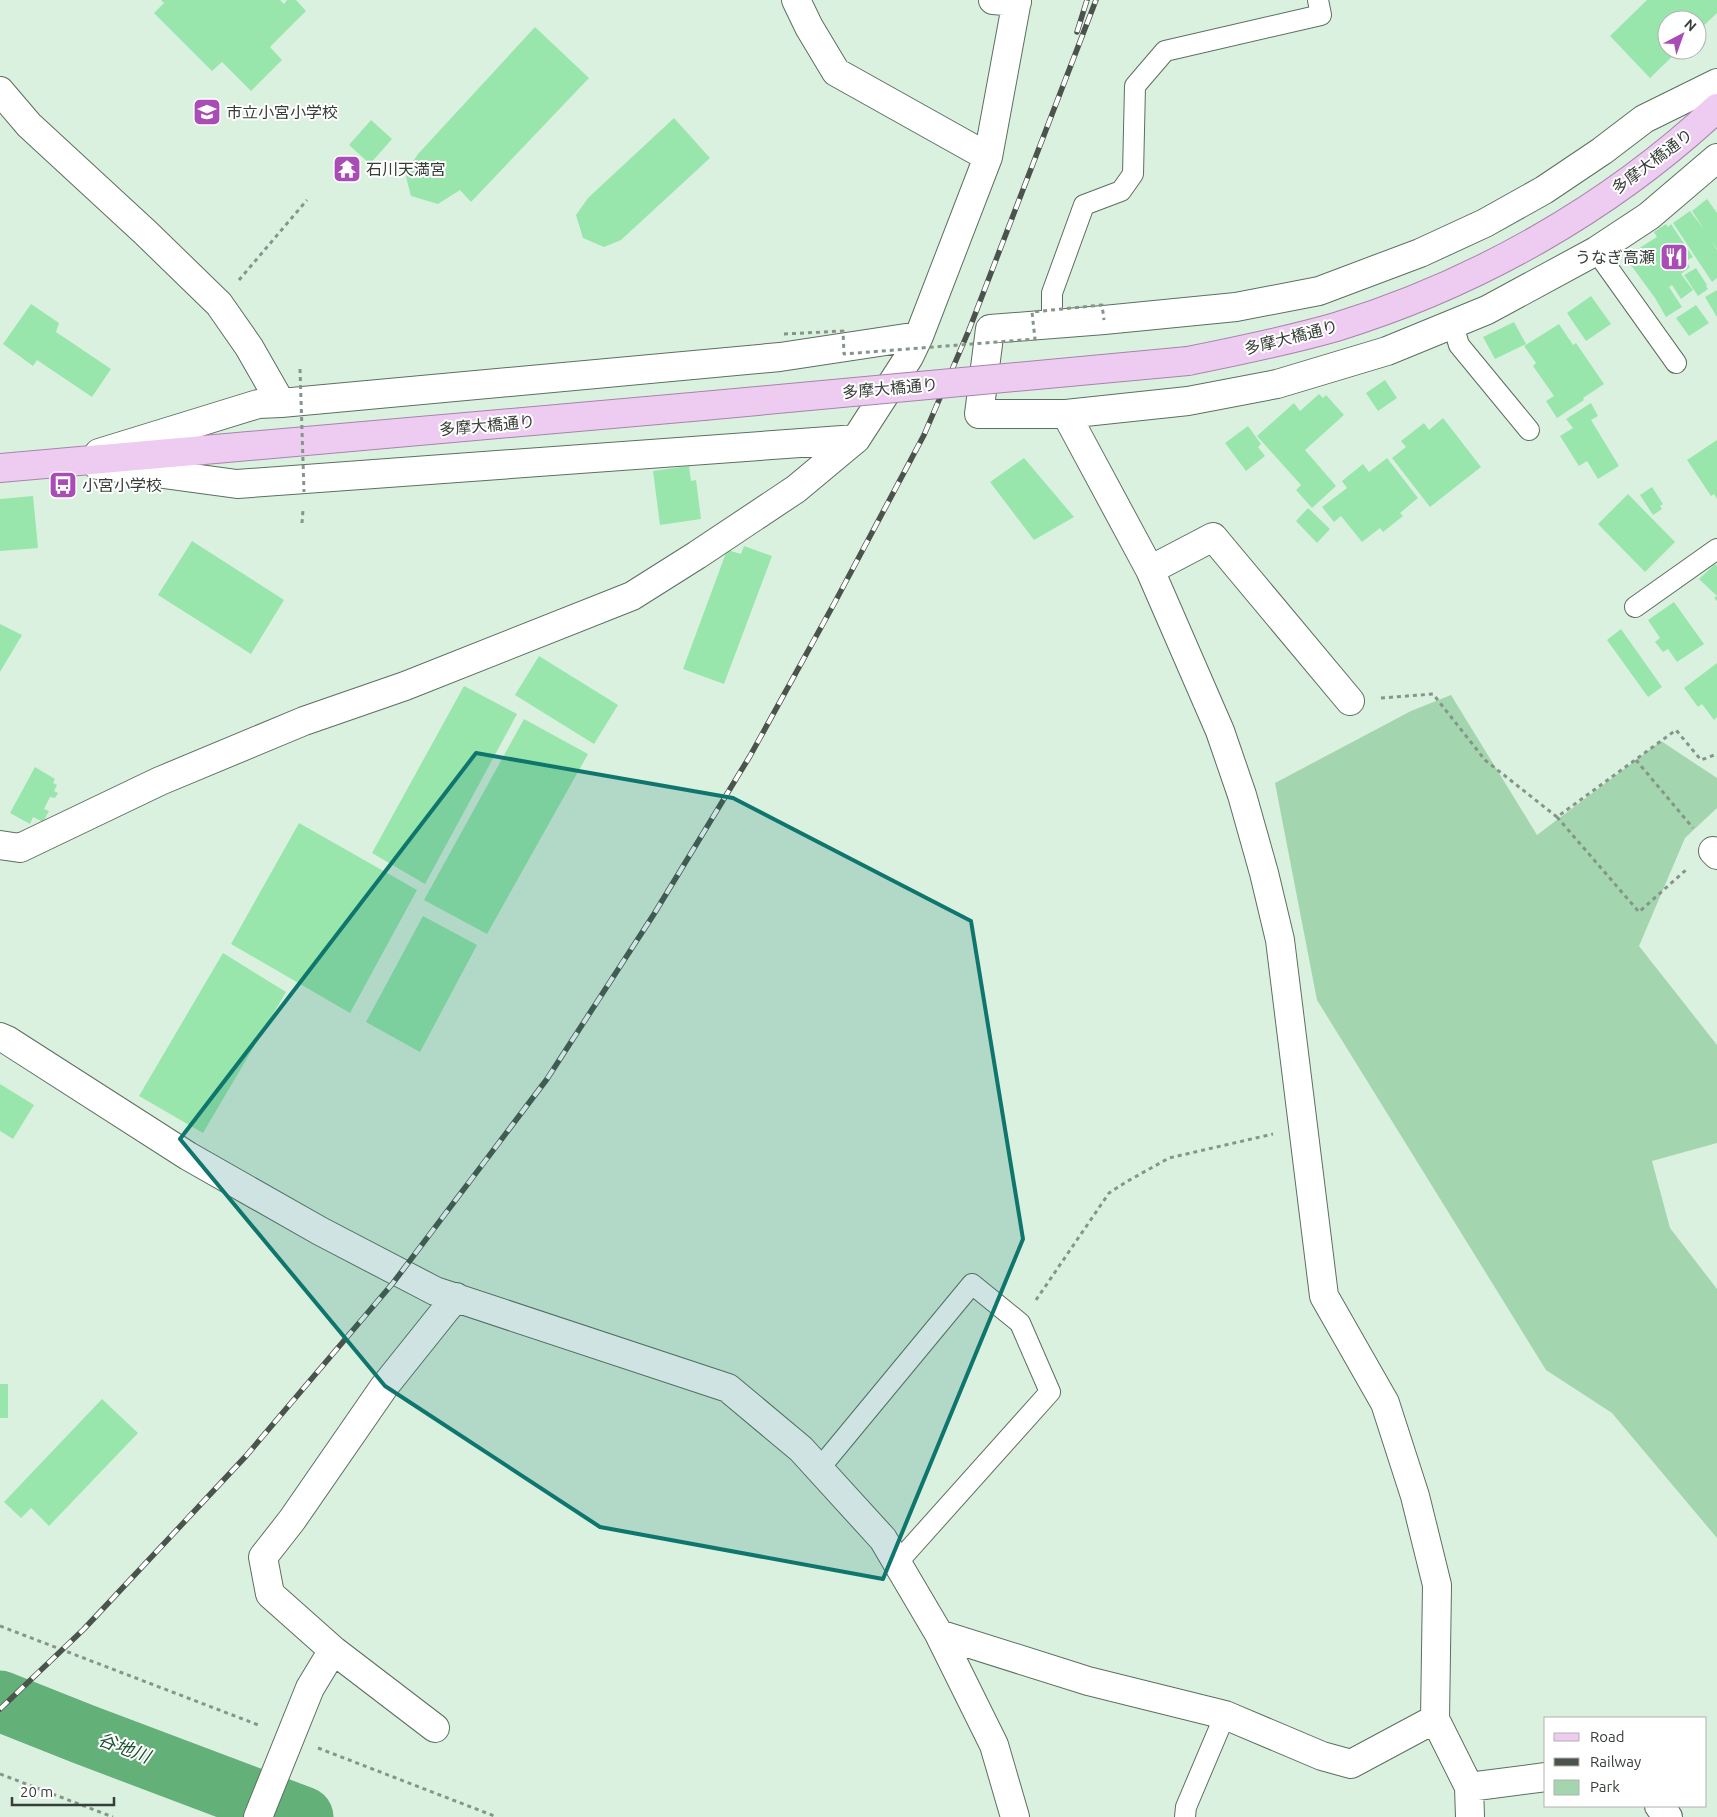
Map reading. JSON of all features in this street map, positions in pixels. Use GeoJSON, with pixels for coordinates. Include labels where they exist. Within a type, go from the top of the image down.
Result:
{"type":"FeatureCollection","features":[{"type":"Feature","properties":{"kind":"main road","name":"多摩大橋通り"},"geometry":{"type":"LineString","coordinates":[[0,468],[1188,361],[1292,339],[1336,326],[1386,309],[1467,276],[1530,244],[1595,204],[1663,154],[1696,128],[1717,108]]}},
{"type":"Feature","properties":{"kind":"street"},"geometry":{"type":"LineString","coordinates":[[796,0],[809,27],[836,72],[988,157]]}},
{"type":"Feature","properties":{"kind":"street"},"geometry":{"type":"LineString","coordinates":[[0,845],[20,848],[160,782],[304,721],[405,686],[632,596],[796,489],[856,439],[909,357],[919,336],[988,157],[1009,1]]}},
{"type":"Feature","properties":{"kind":"street"},"geometry":{"type":"LineString","coordinates":[[1717,84],[1644,119],[1602,151],[1544,190],[1484,223],[1420,253],[1319,291],[1236,307],[990,329],[979,414],[1066,414],[1188,401],[1277,384],[1387,351],[1487,310],[1596,251],[1649,216],[1717,158]]}},
{"type":"Feature","properties":{"kind":"street"},"geometry":{"type":"LineString","coordinates":[[0,91],[29,125],[146,233],[219,304],[249,347],[281,403]]}},
{"type":"Feature","properties":{"kind":"street"},"geometry":{"type":"LineString","coordinates":[[73,461],[258,404],[780,357],[919,336]]}},
{"type":"Feature","properties":{"kind":"street"},"geometry":{"type":"LineString","coordinates":[[1066,414],[1150,570],[1220,731],[1242,795],[1264,873],[1280,940],[1324,1296],[1385,1403],[1415,1496],[1437,1585],[1435,1719],[1469,1787],[1470,1817]]}},
{"type":"Feature","properties":{"kind":"street"},"geometry":{"type":"LineString","coordinates":[[73,461],[237,484],[856,439]]}},
{"type":"Feature","properties":{"kind":"street"},"geometry":{"type":"LineString","coordinates":[[1150,570],[1213,537],[1350,700]]}},
{"type":"Feature","properties":{"kind":"street"},"geometry":{"type":"LineString","coordinates":[[0,1037],[196,1160],[320,1231],[436,1290],[728,1388],[801,1449],[883,1539],[939,1634],[994,1745],[1015,1817]]}},
{"type":"Feature","properties":{"kind":"street"},"geometry":{"type":"LineString","coordinates":[[435,1728],[333,1650],[270,1594],[263,1557],[292,1520],[384,1387],[456,1297]]}},
{"type":"Feature","properties":{"kind":"street"},"geometry":{"type":"LineString","coordinates":[[939,1634],[1088,1681],[1224,1715],[1322,1756],[1351,1764],[1435,1719]]}},
{"type":"Feature","properties":{"kind":"street"},"geometry":{"type":"LineString","coordinates":[[258,1817],[310,1688],[333,1650]]}},
{"type":"Feature","properties":{"kind":"street"},"geometry":{"type":"LineString","coordinates":[[1469,1787],[1544,1777]]}},
{"type":"Feature","properties":{"kind":"street"},"geometry":{"type":"LineString","coordinates":[[1660,1807],[1668,1817]]}},
{"type":"Feature","properties":{"kind":"lane"},"geometry":{"type":"LineString","coordinates":[[1052,324],[1052,293],[1084,205],[1121,191],[1133,174],[1135,86],[1165,51],[1321,15],[1318,0]]}},
{"type":"Feature","properties":{"kind":"lane"},"geometry":{"type":"LineString","coordinates":[[1596,251],[1676,363]]}},
{"type":"Feature","properties":{"kind":"lane"},"geometry":{"type":"LineString","coordinates":[[1453,325],[1459,345],[1529,430]]}},
{"type":"Feature","properties":{"kind":"lane"},"geometry":{"type":"LineString","coordinates":[[1636,607],[1717,549]]}},
{"type":"Feature","properties":{"kind":"lane"},"geometry":{"type":"LineString","coordinates":[[819,1469],[972,1284],[1020,1323],[1050,1392],[897,1563]]}},
{"type":"Feature","properties":{"kind":"lane"},"geometry":{"type":"LineString","coordinates":[[1185,1817],[1186,1807],[1224,1715]]}},
{"type":"Feature","properties":{"kind":"path"},"geometry":{"type":"LineString","coordinates":[[219,304],[307,200]]}},
{"type":"Feature","properties":{"kind":"path"},"geometry":{"type":"LineString","coordinates":[[784,334],[843,331],[844,354],[1035,339],[1032,312],[1102,305],[1104,320]]}},
{"type":"Feature","properties":{"kind":"path"},"geometry":{"type":"LineString","coordinates":[[300,369],[304,492]]}},
{"type":"Feature","properties":{"kind":"path"},"geometry":{"type":"LineString","coordinates":[[1350,700],[1433,694],[1485,760],[1556,818],[1639,912],[1688,868]]}},
{"type":"Feature","properties":{"kind":"path"},"geometry":{"type":"LineString","coordinates":[[1556,818],[1676,730],[1701,760],[1717,754]]}},
{"type":"Feature","properties":{"kind":"path"},"geometry":{"type":"LineString","coordinates":[[1636,760],[1694,830],[1690,834]]}},
{"type":"Feature","properties":{"kind":"path"},"geometry":{"type":"LineString","coordinates":[[1020,1323],[1110,1193],[1169,1158],[1303,1127]]}},
{"type":"Feature","properties":{"kind":"path"},"geometry":{"type":"LineString","coordinates":[[0,1626],[286,1744],[497,1817]]}},
{"type":"Feature","properties":{"kind":"path"},"geometry":{"type":"LineString","coordinates":[[0,1774],[113,1817]]}},
{"type":"Feature","properties":{"kind":"highlighted area"},"geometry":{"type":"Polygon","coordinates":[[[476,753],[733,798],[971,921],[1023,1239],[883,1579],[600,1527],[385,1386],[180,1139],[476,753]]]}},
{"type":"Feature","properties":{"kind":"green space"},"geometry":{"type":"Polygon","coordinates":[[[1451,695],[1537,835],[1661,741],[1717,778],[1717,808],[1685,838],[1639,946],[1717,1045],[1717,1143],[1652,1161],[1670,1228],[1717,1289],[1717,1538],[1612,1413],[1546,1370],[1317,1000],[1275,783],[1411,711],[1451,695]]]}},
{"type":"Feature","properties":{"kind":"building"},"geometry":{"type":"Polygon","coordinates":[[[161,0],[280,0],[284,4],[287,0],[296,0],[306,11],[270,47],[282,60],[251,91],[222,62],[212,71],[154,13],[164,3],[161,0]]]}},
{"type":"Feature","properties":{"kind":"building"},"geometry":{"type":"Polygon","coordinates":[[[1647,0],[1717,0],[1717,13],[1707,22],[1707,10],[1657,10],[1657,60],[1669,60],[1650,78],[1610,36],[1647,0]]]}},
{"type":"Feature","properties":{"kind":"building"},"geometry":{"type":"Polygon","coordinates":[[[535,27],[589,78],[471,202],[460,190],[438,204],[411,196],[405,173],[418,154],[535,27]]]}},
{"type":"Feature","properties":{"kind":"building"},"geometry":{"type":"Polygon","coordinates":[[[674,118],[710,158],[621,240],[604,247],[583,238],[576,215],[588,198],[674,118]]]}},
{"type":"Feature","properties":{"kind":"building"},"geometry":{"type":"Polygon","coordinates":[[[371,120],[392,139],[370,164],[349,145],[371,120]]]}},
{"type":"Feature","properties":{"kind":"building"},"geometry":{"type":"Polygon","coordinates":[[[1707,199],[1717,213],[1717,249],[1711,241],[1717,250],[1717,278],[1712,282],[1673,223],[1690,211],[1704,229],[1692,211],[1707,199]]]}},
{"type":"Feature","properties":{"kind":"building"},"geometry":{"type":"Polygon","coordinates":[[[1666,224],[1668,227],[1671,224],[1693,257],[1686,261],[1690,267],[1681,274],[1693,290],[1681,299],[1672,285],[1669,287],[1682,307],[1666,317],[1655,298],[1625,257],[1657,237],[1654,232],[1666,224]]]}},
{"type":"Feature","properties":{"kind":"building"},"geometry":{"type":"Polygon","coordinates":[[[1696,268],[1708,289],[1698,296],[1684,275],[1696,268]]]}},
{"type":"Feature","properties":{"kind":"building"},"geometry":{"type":"Polygon","coordinates":[[[1717,290],[1717,317],[1705,297],[1717,290]]]}},
{"type":"Feature","properties":{"kind":"building"},"geometry":{"type":"Polygon","coordinates":[[[1591,296],[1611,324],[1586,341],[1567,313],[1591,296]]]}},
{"type":"Feature","properties":{"kind":"building"},"geometry":{"type":"Polygon","coordinates":[[[31,304],[59,323],[56,332],[111,369],[92,397],[37,360],[33,366],[3,344],[31,304]]]}},
{"type":"Feature","properties":{"kind":"building"},"geometry":{"type":"Polygon","coordinates":[[[1696,305],[1709,323],[1689,336],[1676,318],[1696,305]]]}},
{"type":"Feature","properties":{"kind":"building"},"geometry":{"type":"Polygon","coordinates":[[[1514,322],[1526,344],[1495,359],[1483,337],[1514,322]]]}},
{"type":"Feature","properties":{"kind":"building"},"geometry":{"type":"Polygon","coordinates":[[[1559,324],[1573,345],[1576,343],[1604,384],[1557,418],[1546,401],[1554,396],[1533,366],[1536,363],[1524,346],[1559,324]]]}},
{"type":"Feature","properties":{"kind":"building"},"geometry":{"type":"Polygon","coordinates":[[[1385,380],[1397,398],[1378,411],[1366,393],[1385,380]]]}},
{"type":"Feature","properties":{"kind":"building"},"geometry":{"type":"Polygon","coordinates":[[[1319,394],[1323,398],[1326,395],[1344,415],[1305,450],[1336,486],[1312,508],[1296,490],[1301,485],[1257,436],[1294,403],[1300,411],[1319,394]]]}},
{"type":"Feature","properties":{"kind":"building"},"geometry":{"type":"Polygon","coordinates":[[[1591,403],[1598,416],[1591,420],[1619,466],[1598,479],[1587,461],[1579,466],[1560,436],[1573,428],[1566,419],[1591,403]]]}},
{"type":"Feature","properties":{"kind":"building"},"geometry":{"type":"Polygon","coordinates":[[[1443,418],[1481,467],[1430,507],[1392,458],[1406,447],[1401,441],[1424,423],[1429,430],[1443,418]]]}},
{"type":"Feature","properties":{"kind":"building"},"geometry":{"type":"Polygon","coordinates":[[[1248,426],[1261,444],[1258,447],[1265,456],[1246,471],[1225,443],[1248,426]]]}},
{"type":"Feature","properties":{"kind":"building"},"geometry":{"type":"Polygon","coordinates":[[[1717,440],[1717,499],[1714,494],[1711,496],[1687,460],[1717,440]]]}},
{"type":"Feature","properties":{"kind":"building"},"geometry":{"type":"Polygon","coordinates":[[[1024,458],[1074,517],[1034,540],[990,482],[1024,458]]]}},
{"type":"Feature","properties":{"kind":"building"},"geometry":{"type":"Polygon","coordinates":[[[1387,458],[1418,498],[1400,513],[1403,516],[1383,532],[1380,528],[1362,542],[1341,516],[1334,522],[1322,507],[1347,488],[1342,481],[1363,464],[1369,472],[1387,458]]]}},
{"type":"Feature","properties":{"kind":"building"},"geometry":{"type":"Polygon","coordinates":[[[689,466],[691,481],[696,480],[701,519],[660,525],[653,471],[689,466]]]}},
{"type":"Feature","properties":{"kind":"building"},"geometry":{"type":"Polygon","coordinates":[[[1652,487],[1663,504],[1660,506],[1662,509],[1653,515],[1640,495],[1652,487]]]}},
{"type":"Feature","properties":{"kind":"building"},"geometry":{"type":"Polygon","coordinates":[[[1628,494],[1675,542],[1645,572],[1598,524],[1628,494]]]}},
{"type":"Feature","properties":{"kind":"building"},"geometry":{"type":"Polygon","coordinates":[[[33,496],[38,548],[0,551],[0,499],[33,496]]]}},
{"type":"Feature","properties":{"kind":"building"},"geometry":{"type":"Polygon","coordinates":[[[1308,508],[1330,529],[1317,543],[1296,521],[1308,508]]]}},
{"type":"Feature","properties":{"kind":"building"},"geometry":{"type":"Polygon","coordinates":[[[192,541],[284,600],[251,654],[158,595],[192,541]]]}},
{"type":"Feature","properties":{"kind":"building"},"geometry":{"type":"Polygon","coordinates":[[[744,546],[772,556],[724,684],[683,669],[727,550],[741,554],[744,546]]]}},
{"type":"Feature","properties":{"kind":"building"},"geometry":{"type":"Polygon","coordinates":[[[1715,564],[1717,566],[1717,596],[1699,579],[1715,564]]]}},
{"type":"Feature","properties":{"kind":"building"},"geometry":{"type":"Polygon","coordinates":[[[1674,602],[1704,644],[1677,662],[1668,649],[1663,652],[1655,642],[1660,638],[1648,620],[1674,602]]]}},
{"type":"Feature","properties":{"kind":"building"},"geometry":{"type":"Polygon","coordinates":[[[0,624],[22,635],[0,672],[0,624]]]}},
{"type":"Feature","properties":{"kind":"building"},"geometry":{"type":"Polygon","coordinates":[[[1621,629],[1662,687],[1648,697],[1607,640],[1621,629]]]}},
{"type":"Feature","properties":{"kind":"building"},"geometry":{"type":"Polygon","coordinates":[[[539,656],[618,705],[594,744],[515,695],[539,656]]]}},
{"type":"Feature","properties":{"kind":"building"},"geometry":{"type":"Polygon","coordinates":[[[1717,663],[1717,717],[1714,720],[1702,704],[1698,707],[1684,688],[1717,663]]]}},
{"type":"Feature","properties":{"kind":"building"},"geometry":{"type":"Polygon","coordinates":[[[464,686],[517,714],[425,884],[372,853],[464,686]]]}},
{"type":"Feature","properties":{"kind":"building"},"geometry":{"type":"Polygon","coordinates":[[[524,719],[588,754],[487,934],[424,900],[524,719]]]}},
{"type":"Feature","properties":{"kind":"building"},"geometry":{"type":"Polygon","coordinates":[[[35,767],[55,779],[53,783],[57,785],[54,791],[58,793],[55,798],[50,797],[44,809],[49,811],[43,822],[33,817],[30,824],[10,813],[35,767]]]}},
{"type":"Feature","properties":{"kind":"building"},"geometry":{"type":"Polygon","coordinates":[[[299,823],[417,890],[350,1013],[231,944],[299,823]]]}},
{"type":"Feature","properties":{"kind":"building"},"geometry":{"type":"Polygon","coordinates":[[[423,916],[477,945],[420,1052],[366,1022],[423,916]]]}},
{"type":"Feature","properties":{"kind":"building"},"geometry":{"type":"Polygon","coordinates":[[[223,953],[286,992],[203,1133],[139,1096],[223,953]]]}},
{"type":"Feature","properties":{"kind":"building"},"geometry":{"type":"Polygon","coordinates":[[[0,1084],[34,1105],[13,1139],[0,1131],[0,1084]]]}},
{"type":"Feature","properties":{"kind":"building"},"geometry":{"type":"Polygon","coordinates":[[[0,1384],[8,1384],[8,1418],[0,1418],[0,1384]]]}},
{"type":"Feature","properties":{"kind":"building"},"geometry":{"type":"Polygon","coordinates":[[[102,1399],[138,1433],[49,1526],[31,1508],[21,1518],[4,1502],[102,1399]]]}},
{"type":"Feature","properties":{"kind":"waterway","name":"谷地川"},"geometry":{"type":"LineString","coordinates":[[0,1701],[303,1817]]}},
{"type":"Feature","properties":{"kind":"railway"},"geometry":{"type":"LineString","coordinates":[[1077,32],[1087,0]]}},
{"type":"Feature","properties":{"kind":"railway"},"geometry":{"type":"LineString","coordinates":[[0,1709],[84,1629],[246,1456],[393,1283],[547,1079],[654,914],[750,756],[924,435],[969,330],[1096,0]]}},
{"type":"Feature","properties":{"kind":"place","name":"市立小宮小学校"},"geometry":{"type":"Point","coordinates":[207,112]}},
{"type":"Feature","properties":{"kind":"place","name":"石川天満宮"},"geometry":{"type":"Point","coordinates":[347,169]}},
{"type":"Feature","properties":{"kind":"place","name":"うなぎ高瀬"},"geometry":{"type":"Point","coordinates":[1674,257]}},
{"type":"Feature","properties":{"kind":"place","name":"小宮小学校"},"geometry":{"type":"Point","coordinates":[63,485]}}]}
